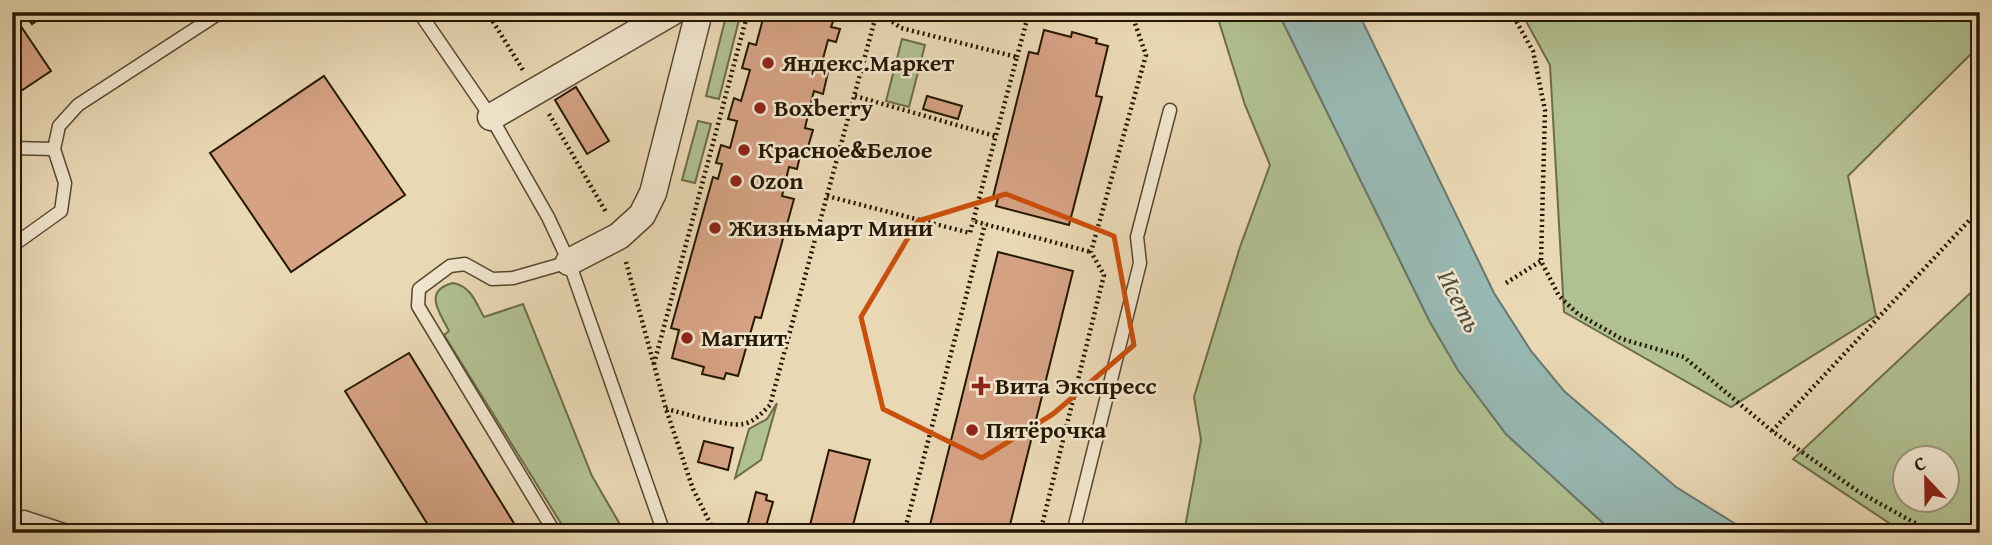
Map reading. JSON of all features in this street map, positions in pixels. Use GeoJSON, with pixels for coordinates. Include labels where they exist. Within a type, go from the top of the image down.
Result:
{"type":"FeatureCollection","features":[{"type":"Feature","properties":{"kind":"street"},"geometry":{"type":"LineString","coordinates":[[491,117],[672,12]]}},
{"type":"Feature","properties":{"kind":"street"},"geometry":{"type":"LineString","coordinates":[[569,262],[619,236],[642,215],[653,193],[699,12]]}},
{"type":"Feature","properties":{"kind":"lane"},"geometry":{"type":"LineString","coordinates":[[12,246],[61,211],[65,183],[54,149],[59,127],[78,105],[221,12]]}},
{"type":"Feature","properties":{"kind":"lane"},"geometry":{"type":"LineString","coordinates":[[419,12],[491,117],[548,217],[569,262],[664,533]]}},
{"type":"Feature","properties":{"kind":"lane"},"geometry":{"type":"LineString","coordinates":[[1073,533],[1140,263],[1137,237],[1170,110]]}},
{"type":"Feature","properties":{"kind":"lane"},"geometry":{"type":"LineString","coordinates":[[12,148],[54,149]]}},
{"type":"Feature","properties":{"kind":"lane"},"geometry":{"type":"LineString","coordinates":[[555,533],[418,306],[419,289],[450,266],[465,264],[492,279],[513,278],[569,262]]}},
{"type":"Feature","properties":{"kind":"lane"},"geometry":{"type":"LineString","coordinates":[[12,524],[24,517],[73,533]]}},
{"type":"Feature","properties":{"kind":"path"},"geometry":{"type":"LineString","coordinates":[[487,12],[536,91],[619,236],[666,409],[693,489],[715,533]]}},
{"type":"Feature","properties":{"kind":"path"},"geometry":{"type":"LineString","coordinates":[[654,365],[748,12]]}},
{"type":"Feature","properties":{"kind":"path"},"geometry":{"type":"LineString","coordinates":[[666,409],[729,424],[743,424],[758,417],[770,405],[878,12],[901,28],[1017,57]]}},
{"type":"Feature","properties":{"kind":"path"},"geometry":{"type":"LineString","coordinates":[[827,195],[970,233],[1028,12]]}},
{"type":"Feature","properties":{"kind":"path"},"geometry":{"type":"LineString","coordinates":[[1040,533],[1104,275],[1091,252],[1146,55],[1130,12]]}},
{"type":"Feature","properties":{"kind":"path"},"geometry":{"type":"LineString","coordinates":[[1511,12],[1534,51],[1545,110],[1541,261],[1559,296],[1578,314],[1622,339],[1684,357],[1772,432],[1859,492],[1933,533]]}},
{"type":"Feature","properties":{"kind":"path"},"geometry":{"type":"LineString","coordinates":[[855,96],[995,136]]}},
{"type":"Feature","properties":{"kind":"path"},"geometry":{"type":"LineString","coordinates":[[1772,432],[1980,209]]}},
{"type":"Feature","properties":{"kind":"path"},"geometry":{"type":"LineString","coordinates":[[973,222],[1091,252]]}},
{"type":"Feature","properties":{"kind":"path"},"geometry":{"type":"LineString","coordinates":[[904,533],[985,225]]}},
{"type":"Feature","properties":{"kind":"path"},"geometry":{"type":"LineString","coordinates":[[1506,283],[1541,261]]}},
{"type":"Feature","properties":{"kind":"highlighted area"},"geometry":{"type":"Polygon","coordinates":[[[1006,194],[1114,236],[1134,345],[1053,414],[982,458],[883,409],[861,317],[918,221],[1006,194]]]}},
{"type":"Feature","properties":{"kind":"green space"},"geometry":{"type":"Polygon","coordinates":[[[727,12],[741,12],[719,99],[706,96],[727,12]]]}},
{"type":"Feature","properties":{"kind":"green space"},"geometry":{"type":"Polygon","coordinates":[[[1216,12],[1278,12],[1430,322],[1458,370],[1506,434],[1614,533],[1184,533],[1201,440],[1194,397],[1240,247],[1270,165],[1245,105],[1216,12]]]}},
{"type":"Feature","properties":{"kind":"green space"},"geometry":{"type":"Polygon","coordinates":[[[1521,12],[1980,12],[1980,45],[1848,176],[1876,316],[1731,407],[1564,312],[1550,65],[1521,12]]]}},
{"type":"Feature","properties":{"kind":"green space"},"geometry":{"type":"Polygon","coordinates":[[[902,39],[925,45],[909,107],[886,101],[902,39]]]}},
{"type":"Feature","properties":{"kind":"green space"},"geometry":{"type":"Polygon","coordinates":[[[698,121],[711,124],[695,183],[682,180],[698,121]]]}},
{"type":"Feature","properties":{"kind":"green space"},"geometry":{"type":"Polygon","coordinates":[[[453,283],[469,291],[484,317],[523,304],[592,476],[625,533],[567,533],[444,335],[449,331],[438,310],[436,297],[438,291],[453,283]]]}},
{"type":"Feature","properties":{"kind":"green space"},"geometry":{"type":"Polygon","coordinates":[[[1980,284],[1980,533],[1904,533],[1793,459],[1980,284]]]}},
{"type":"Feature","properties":{"kind":"green space"},"geometry":{"type":"Polygon","coordinates":[[[777,403],[761,460],[735,478],[749,429],[767,419],[777,403]]]}},
{"type":"Feature","properties":{"kind":"water","name":"Исеть"},"geometry":{"type":"Polygon","coordinates":[[[1278,12],[1358,12],[1494,293],[1531,351],[1564,391],[1676,487],[1750,533],[1614,533],[1506,434],[1458,370],[1430,322],[1278,12]]]}},
{"type":"Feature","properties":{"kind":"building"},"geometry":{"type":"Polygon","coordinates":[[[23,12],[49,12],[32,24],[23,12]]]}},
{"type":"Feature","properties":{"kind":"building"},"geometry":{"type":"Polygon","coordinates":[[[757,12],[810,12],[834,19],[831,27],[840,29],[836,42],[828,40],[821,66],[829,68],[823,94],[814,91],[805,128],[813,130],[805,157],[800,156],[797,169],[789,167],[782,196],[794,199],[761,318],[755,317],[738,376],[726,373],[724,379],[702,374],[704,367],[672,358],[679,330],[671,328],[713,177],[718,179],[722,164],[716,163],[721,145],[730,148],[737,121],[728,119],[734,98],[741,101],[750,70],[742,68],[749,43],[756,45],[764,15],[757,12]]]}},
{"type":"Feature","properties":{"kind":"building"},"geometry":{"type":"Polygon","coordinates":[[[12,13],[51,71],[12,97],[12,13]]]}},
{"type":"Feature","properties":{"kind":"building"},"geometry":{"type":"Polygon","coordinates":[[[1044,30],[1071,37],[1072,32],[1097,39],[1096,43],[1108,46],[1096,96],[1102,97],[1069,225],[996,206],[998,198],[993,197],[1029,52],[1038,54],[1044,30]]]}},
{"type":"Feature","properties":{"kind":"building"},"geometry":{"type":"Polygon","coordinates":[[[324,76],[405,195],[291,272],[210,153],[324,76]]]}},
{"type":"Feature","properties":{"kind":"building"},"geometry":{"type":"Polygon","coordinates":[[[576,87],[609,141],[587,154],[555,100],[576,87]]]}},
{"type":"Feature","properties":{"kind":"building"},"geometry":{"type":"Polygon","coordinates":[[[927,96],[962,106],[958,119],[923,109],[927,96]]]}},
{"type":"Feature","properties":{"kind":"building"},"geometry":{"type":"Polygon","coordinates":[[[998,252],[1073,271],[1008,533],[928,533],[998,252]]]}},
{"type":"Feature","properties":{"kind":"building"},"geometry":{"type":"Polygon","coordinates":[[[409,353],[520,533],[433,533],[345,391],[409,353]]]}},
{"type":"Feature","properties":{"kind":"building"},"geometry":{"type":"Polygon","coordinates":[[[704,441],[733,448],[728,470],[698,462],[704,441]]]}},
{"type":"Feature","properties":{"kind":"building"},"geometry":{"type":"Polygon","coordinates":[[[829,450],[870,460],[851,533],[808,533],[829,450]]]}},
{"type":"Feature","properties":{"kind":"building"},"geometry":{"type":"Polygon","coordinates":[[[756,492],[767,495],[766,500],[773,502],[764,533],[746,531],[756,492]]]}},
{"type":"Feature","properties":{"kind":"place","name":"Яндекс.Маркет"},"geometry":{"type":"Point","coordinates":[768,63]}},
{"type":"Feature","properties":{"kind":"place","name":"Boxberry"},"geometry":{"type":"Point","coordinates":[760,108]}},
{"type":"Feature","properties":{"kind":"place","name":"Красное&Белое"},"geometry":{"type":"Point","coordinates":[744,150]}},
{"type":"Feature","properties":{"kind":"place","name":"Ozon"},"geometry":{"type":"Point","coordinates":[736,181]}},
{"type":"Feature","properties":{"kind":"place","name":"Жизньмарт Мини"},"geometry":{"type":"Point","coordinates":[715,228]}},
{"type":"Feature","properties":{"kind":"place","name":"Магнит"},"geometry":{"type":"Point","coordinates":[687,338]}},
{"type":"Feature","properties":{"kind":"place","name":"Вита Экспресс"},"geometry":{"type":"Point","coordinates":[981,386]}},
{"type":"Feature","properties":{"kind":"place","name":"Пятёрочка"},"geometry":{"type":"Point","coordinates":[972,430]}}]}
